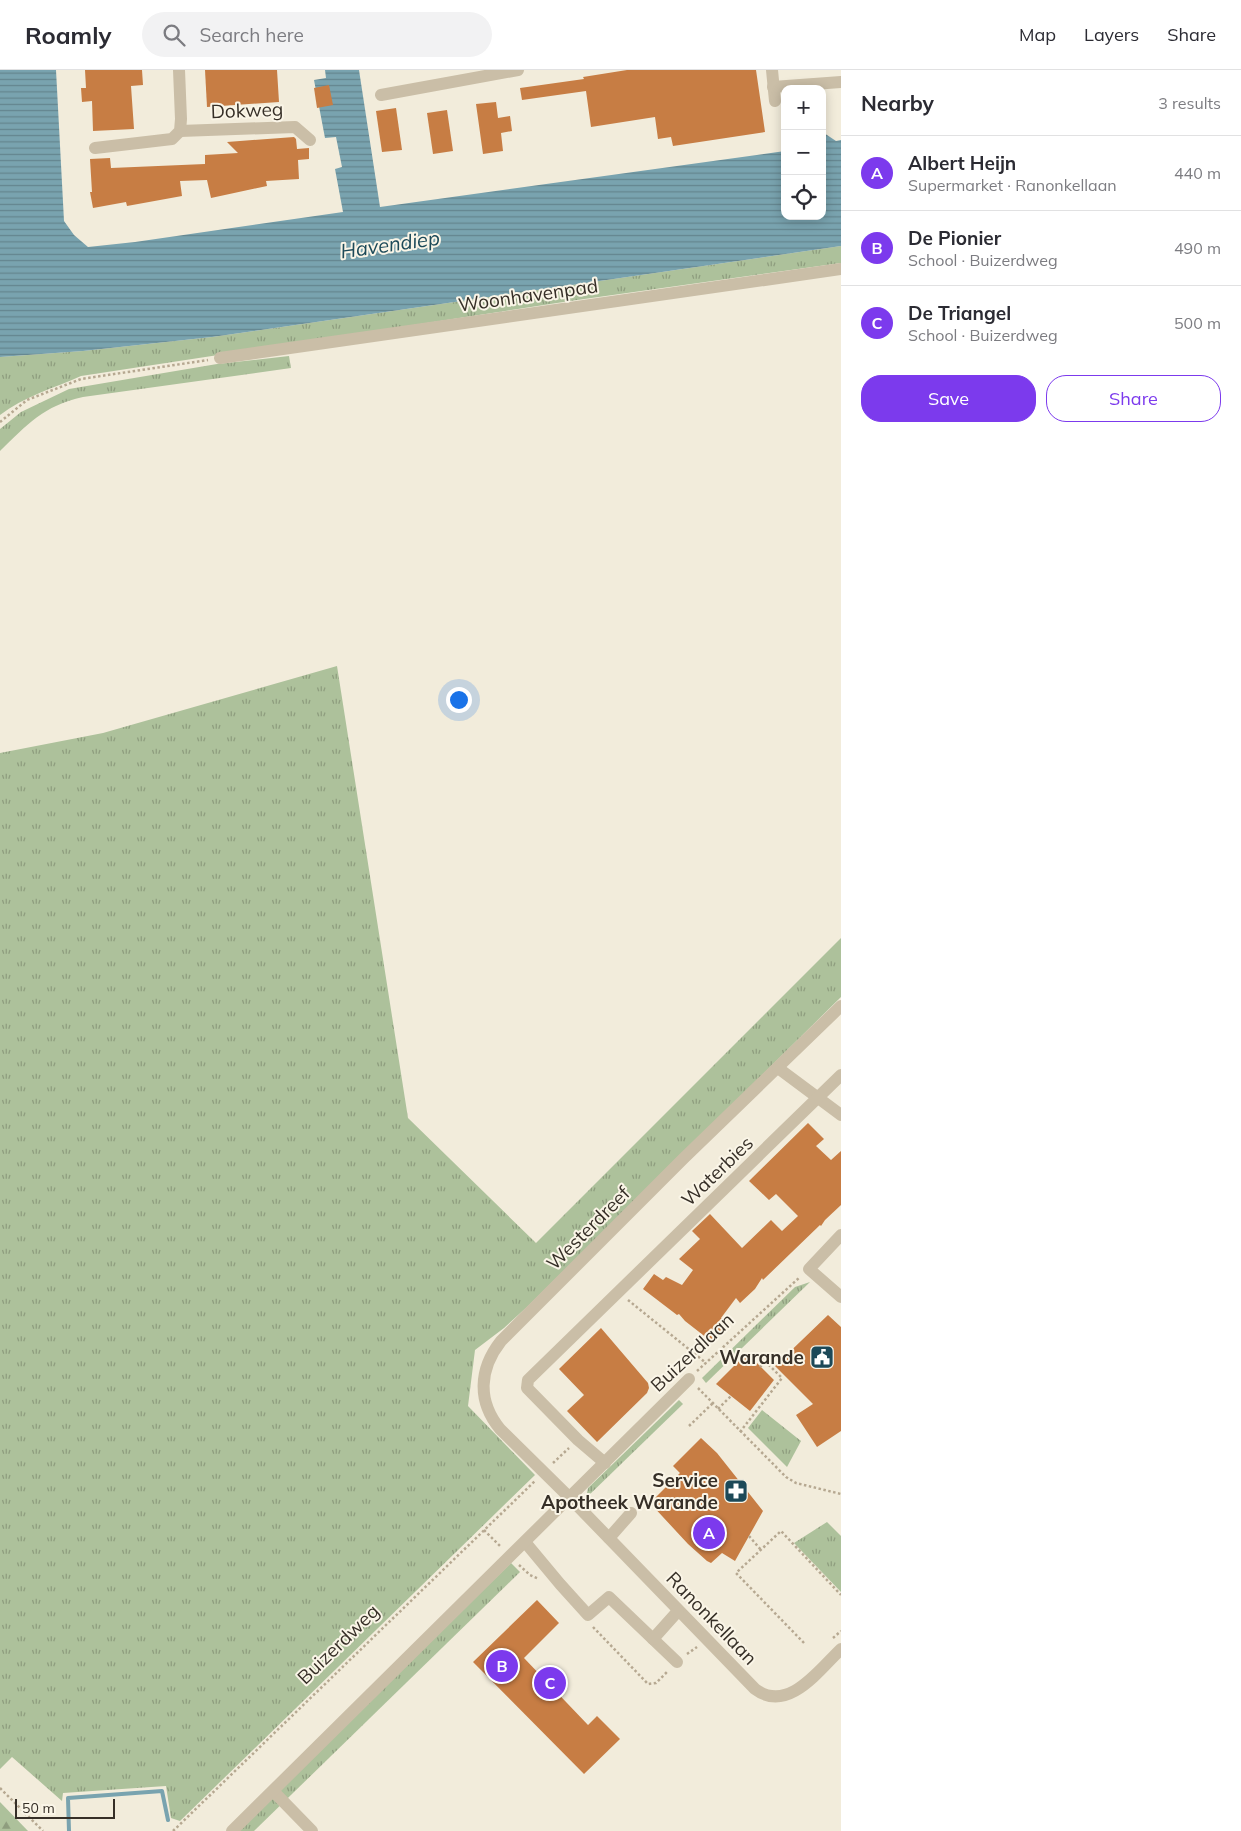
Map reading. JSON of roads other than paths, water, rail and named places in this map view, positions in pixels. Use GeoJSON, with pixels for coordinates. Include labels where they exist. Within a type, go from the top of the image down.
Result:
{"type":"FeatureCollection","features":[{"type":"Feature","properties":{"kind":"street"},"geometry":{"type":"LineString","coordinates":[[178,70],[180,131]]}},
{"type":"Feature","properties":{"kind":"street"},"geometry":{"type":"LineString","coordinates":[[382,95],[489,72],[518,70]]}},
{"type":"Feature","properties":{"kind":"street"},"geometry":{"type":"LineString","coordinates":[[772,70],[775,101]]}},
{"type":"Feature","properties":{"kind":"street"},"geometry":{"type":"LineString","coordinates":[[773,87],[841,82]]}},
{"type":"Feature","properties":{"kind":"street","name":"Dokweg"},"geometry":{"type":"LineString","coordinates":[[95,148],[172,139],[180,131],[295,127],[310,140]]}},
{"type":"Feature","properties":{"kind":"street","name":"Woonhavenpad"},"geometry":{"type":"LineString","coordinates":[[220,358],[841,269]]}},
{"type":"Feature","properties":{"kind":"street","name":"Westerdreef"},"geometry":{"type":"LineString","coordinates":[[569,1497],[492,1420],[486,1406],[484,1392],[485,1368],[489,1358],[501,1341],[684,1158],[841,1006]]}},
{"type":"Feature","properties":{"kind":"street"},"geometry":{"type":"LineString","coordinates":[[778,1068],[817,1099],[841,1115]]}},
{"type":"Feature","properties":{"kind":"street","name":"Waterbies"},"geometry":{"type":"LineString","coordinates":[[605,1463],[578,1440],[527,1388],[528,1380],[841,1075]]}},
{"type":"Feature","properties":{"kind":"street"},"geometry":{"type":"LineString","coordinates":[[841,1235],[809,1269],[841,1297]]}},
{"type":"Feature","properties":{"kind":"street","name":"Buizerdlaan"},"geometry":{"type":"LineString","coordinates":[[569,1497],[689,1379]]}},
{"type":"Feature","properties":{"kind":"street"},"geometry":{"type":"LineString","coordinates":[[232,1831],[274,1792],[569,1497]]}},
{"type":"Feature","properties":{"kind":"street","name":"Ranonkellaan"},"geometry":{"type":"LineString","coordinates":[[569,1497],[678,1611],[761,1694],[782,1696],[797,1691],[841,1649]]}},
{"type":"Feature","properties":{"kind":"street"},"geometry":{"type":"LineString","coordinates":[[609,1538],[631,1514]]}},
{"type":"Feature","properties":{"kind":"street"},"geometry":{"type":"LineString","coordinates":[[524,1542],[588,1615],[609,1596],[677,1662]]}},
{"type":"Feature","properties":{"kind":"street"},"geometry":{"type":"LineString","coordinates":[[653,1639],[678,1611]]}},
{"type":"Feature","properties":{"kind":"street"},"geometry":{"type":"LineString","coordinates":[[274,1792],[312,1831]]}},
{"type":"Feature","properties":{"kind":"water","name":"Havendiep"},"geometry":{"type":"Polygon","coordinates":[[[0,70],[56,70],[64,221],[74,235],[88,247],[343,212],[335,169],[342,167],[336,137],[325,138],[314,80],[326,78],[325,70],[359,70],[380,207],[781,152],[781,220],[826,220],[826,134],[836,141],[841,140],[841,246],[212,337],[83,351],[0,357],[0,70]]]}},
{"type":"Feature","properties":{"kind":"waterway"},"geometry":{"type":"LineString","coordinates":[[69,1831],[68,1798],[162,1791],[168,1820]]}},
{"type":"Feature","properties":{"kind":"place","name":"Warande"},"geometry":{"type":"Point","coordinates":[822,1357]}},
{"type":"Feature","properties":{"kind":"place","name":"Service Apotheek Warande"},"geometry":{"type":"Point","coordinates":[736,1491]}},
{"type":"Feature","properties":{"kind":"place","name":"Albert Heijn"},"geometry":{"type":"Point","coordinates":[709,1533]}},
{"type":"Feature","properties":{"kind":"place","name":"De Pionier"},"geometry":{"type":"Point","coordinates":[502,1666]}},
{"type":"Feature","properties":{"kind":"place","name":"De Triangel"},"geometry":{"type":"Point","coordinates":[550,1683]}}]}
